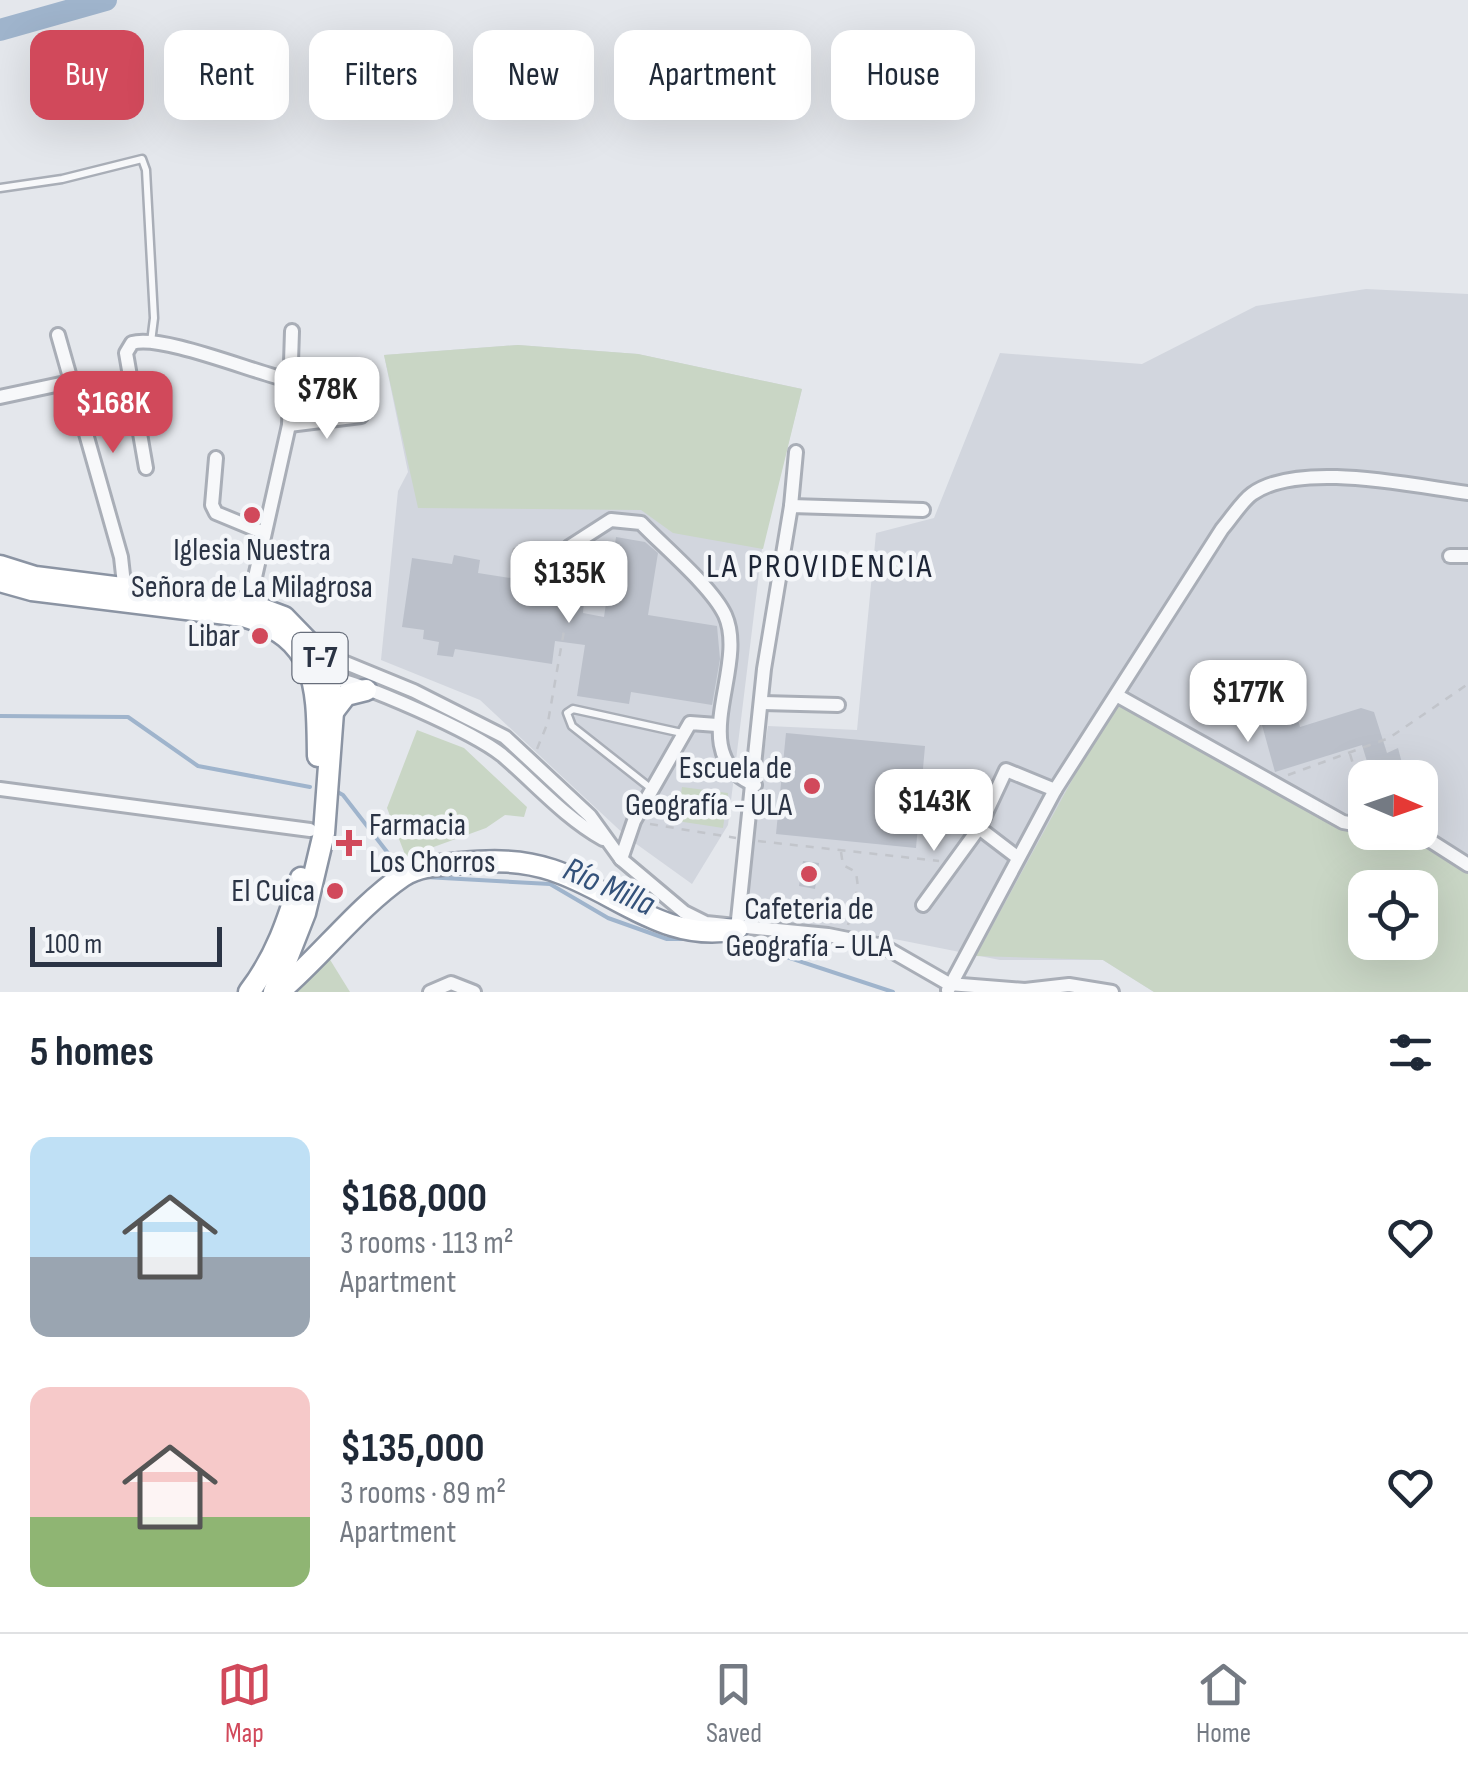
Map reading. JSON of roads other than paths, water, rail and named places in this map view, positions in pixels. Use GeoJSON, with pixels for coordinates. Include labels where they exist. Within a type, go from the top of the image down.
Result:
{"type":"FeatureCollection","features":[{"type":"Feature","properties":{"kind":"highway","name":"T-7"},"geometry":{"type":"LineString","coordinates":[[0,566],[36,577],[124,584],[249,604],[284,617],[309,651],[333,712],[324,832],[305,913],[276,992]]}},
{"type":"Feature","properties":{"kind":"highway","name":"T-7"},"geometry":{"type":"LineString","coordinates":[[0,582],[32,590],[243,616],[266,623],[309,651]]}},
{"type":"Feature","properties":{"kind":"highway","name":"T-7"},"geometry":{"type":"LineString","coordinates":[[249,992],[267,969],[285,930],[310,830],[321,677]]}},
{"type":"Feature","properties":{"kind":"highway"},"geometry":{"type":"LineString","coordinates":[[333,712],[346,694],[366,690]]}},
{"type":"Feature","properties":{"kind":"highway"},"geometry":{"type":"LineString","coordinates":[[276,992],[405,874],[425,867],[514,860],[555,870],[681,931],[716,934],[737,929]]}},
{"type":"Feature","properties":{"kind":"street"},"geometry":{"type":"LineString","coordinates":[[249,604],[288,424],[292,331]]}},
{"type":"Feature","properties":{"kind":"street"},"geometry":{"type":"LineString","coordinates":[[58,335],[120,556],[124,584]]}},
{"type":"Feature","properties":{"kind":"street"},"geometry":{"type":"LineString","coordinates":[[146,468],[126,352],[138,340],[288,380]]}},
{"type":"Feature","properties":{"kind":"street"},"geometry":{"type":"LineString","coordinates":[[0,397],[70,382]]}},
{"type":"Feature","properties":{"kind":"street"},"geometry":{"type":"LineString","coordinates":[[77,407],[134,399]]}},
{"type":"Feature","properties":{"kind":"street"},"geometry":{"type":"LineString","coordinates":[[288,424],[361,416]]}},
{"type":"Feature","properties":{"kind":"street"},"geometry":{"type":"LineString","coordinates":[[737,929],[764,669],[796,452]]}},
{"type":"Feature","properties":{"kind":"street"},"geometry":{"type":"LineString","coordinates":[[216,458],[212,505],[216,513],[262,532]]}},
{"type":"Feature","properties":{"kind":"street"},"geometry":{"type":"LineString","coordinates":[[948,988],[1055,790],[1222,529],[1252,493],[1308,478],[1468,493]]}},
{"type":"Feature","properties":{"kind":"street"},"geometry":{"type":"LineString","coordinates":[[791,506],[923,510]]}},
{"type":"Feature","properties":{"kind":"street"},"geometry":{"type":"LineString","coordinates":[[569,547],[611,520],[641,523],[724,611],[732,634],[727,689],[717,725],[720,747],[742,779],[755,784]]}},
{"type":"Feature","properties":{"kind":"street"},"geometry":{"type":"LineString","coordinates":[[1450,556],[1468,556]]}},
{"type":"Feature","properties":{"kind":"street"},"geometry":{"type":"LineString","coordinates":[[309,651],[414,690],[505,737],[590,816],[621,859],[684,912],[737,929],[842,937],[883,946],[948,988],[1024,990],[1068,986],[1112,992]]}},
{"type":"Feature","properties":{"kind":"street"},"geometry":{"type":"LineString","coordinates":[[321,677],[366,690],[498,752],[579,825],[605,840]]}},
{"type":"Feature","properties":{"kind":"street"},"geometry":{"type":"LineString","coordinates":[[1118,696],[1348,823]]}},
{"type":"Feature","properties":{"kind":"street"},"geometry":{"type":"LineString","coordinates":[[763,703],[838,705]]}},
{"type":"Feature","properties":{"kind":"street"},"geometry":{"type":"LineString","coordinates":[[621,859],[634,821],[684,733],[694,722],[717,725]]}},
{"type":"Feature","properties":{"kind":"street"},"geometry":{"type":"LineString","coordinates":[[923,905],[980,828],[1006,770],[1055,790]]}},
{"type":"Feature","properties":{"kind":"street"},"geometry":{"type":"LineString","coordinates":[[0,789],[310,830]]}},
{"type":"Feature","properties":{"kind":"street"},"geometry":{"type":"LineString","coordinates":[[980,828],[1017,857]]}},
{"type":"Feature","properties":{"kind":"street"},"geometry":{"type":"LineString","coordinates":[[1438,846],[1468,865]]}},
{"type":"Feature","properties":{"kind":"street"},"geometry":{"type":"LineString","coordinates":[[430,992],[451,983],[474,992]]}},
{"type":"Feature","properties":{"kind":"lane"},"geometry":{"type":"LineString","coordinates":[[0,188],[142,159],[146,170],[153,286],[151,343]]}},
{"type":"Feature","properties":{"kind":"lane"},"geometry":{"type":"LineString","coordinates":[[654,790],[572,726],[567,713],[573,709],[684,733]]}},
{"type":"Feature","properties":{"kind":"waterway"},"geometry":{"type":"LineString","coordinates":[[0,30],[106,0]]}},
{"type":"Feature","properties":{"kind":"waterway","name":"Río Milla"},"geometry":{"type":"LineString","coordinates":[[0,716],[128,717],[198,766],[310,787]]}},
{"type":"Feature","properties":{"kind":"waterway","name":"Río Milla"},"geometry":{"type":"LineString","coordinates":[[334,790],[343,795],[398,866]]}},
{"type":"Feature","properties":{"kind":"waterway","name":"Río Milla"},"geometry":{"type":"LineString","coordinates":[[425,877],[550,884],[608,918],[667,939],[687,939]]}},
{"type":"Feature","properties":{"kind":"waterway","name":"Río Milla"},"geometry":{"type":"LineString","coordinates":[[732,939],[893,992]]}},
{"type":"Feature","properties":{"kind":"place","name":"Iglesia Nuestra Señora de La Milagrosa"},"geometry":{"type":"Point","coordinates":[252,515]}},
{"type":"Feature","properties":{"kind":"place","name":"Libar"},"geometry":{"type":"Point","coordinates":[260,636]}},
{"type":"Feature","properties":{"kind":"place","name":"Escuela de Geografía - ULA"},"geometry":{"type":"Point","coordinates":[812,786]}},
{"type":"Feature","properties":{"kind":"place","name":"Farmacia Los Chorros"},"geometry":{"type":"Point","coordinates":[349,843]}},
{"type":"Feature","properties":{"kind":"place","name":"Cafeteria de Geografía - ULA"},"geometry":{"type":"Point","coordinates":[809,874]}},
{"type":"Feature","properties":{"kind":"place","name":"El Cuica"},"geometry":{"type":"Point","coordinates":[335,891]}},
{"type":"Feature","properties":{"kind":"district","name":"LA PROVIDENCIA"},"geometry":{"type":"Point","coordinates":[820,566]}}]}
